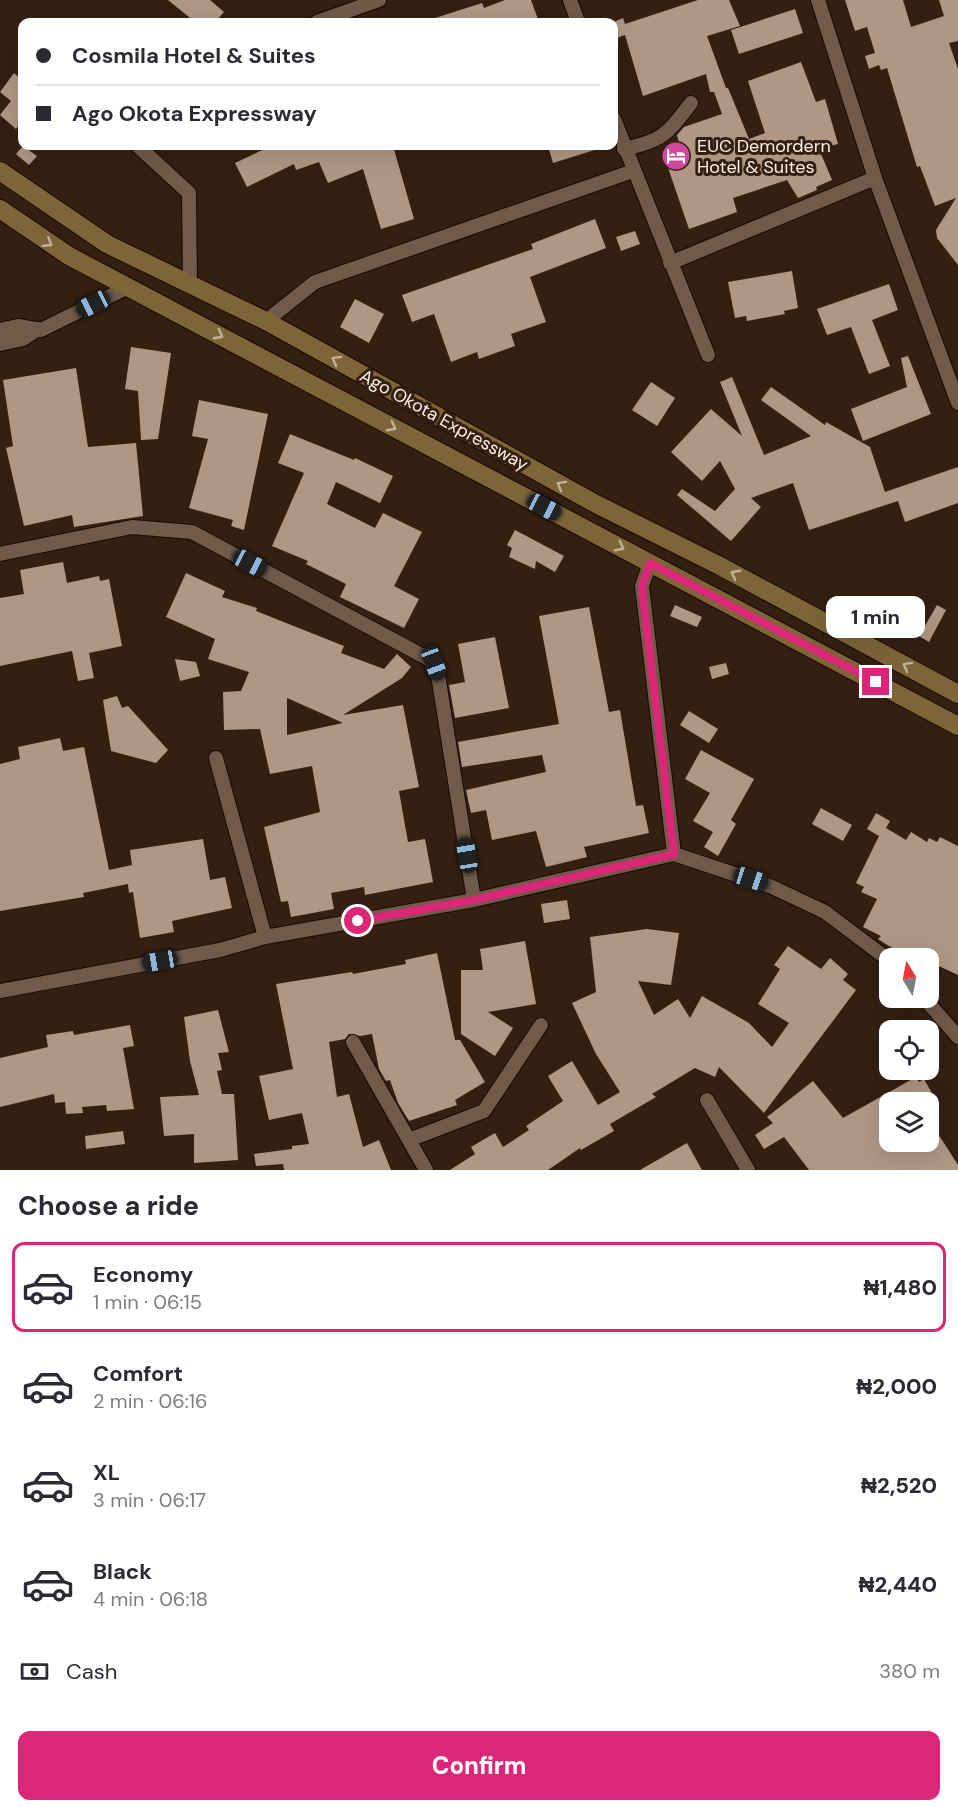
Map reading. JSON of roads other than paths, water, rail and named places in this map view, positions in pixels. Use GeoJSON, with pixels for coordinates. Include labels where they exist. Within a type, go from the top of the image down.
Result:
{"type":"FeatureCollection","features":[{"type":"Feature","properties":{"kind":"main road","name":"Ago Okota Expressway"},"geometry":{"type":"LineString","coordinates":[[0,171],[107,244],[266,321],[596,504],[720,566],[958,694]]}},
{"type":"Feature","properties":{"kind":"main road","name":"Ago Okota Expressway"},"geometry":{"type":"LineString","coordinates":[[0,209],[69,256],[958,726]]}},
{"type":"Feature","properties":{"kind":"street"},"geometry":{"type":"LineString","coordinates":[[328,18],[379,0]]}},
{"type":"Feature","properties":{"kind":"street"},"geometry":{"type":"LineString","coordinates":[[570,0],[577,18]]}},
{"type":"Feature","properties":{"kind":"street"},"geometry":{"type":"LineString","coordinates":[[818,0],[875,178],[954,378],[958,403]]}},
{"type":"Feature","properties":{"kind":"street"},"geometry":{"type":"LineString","coordinates":[[624,149],[651,143],[668,134],[691,103]]}},
{"type":"Feature","properties":{"kind":"street"},"geometry":{"type":"LineString","coordinates":[[618,131],[708,355]]}},
{"type":"Feature","properties":{"kind":"street"},"geometry":{"type":"LineString","coordinates":[[142,150],[189,193],[190,286]]}},
{"type":"Feature","properties":{"kind":"street"},"geometry":{"type":"LineString","coordinates":[[266,321],[315,282],[633,171]]}},
{"type":"Feature","properties":{"kind":"street"},"geometry":{"type":"LineString","coordinates":[[670,263],[875,178]]}},
{"type":"Feature","properties":{"kind":"street"},"geometry":{"type":"LineString","coordinates":[[0,330],[18,326],[41,330],[128,287]]}},
{"type":"Feature","properties":{"kind":"street"},"geometry":{"type":"LineString","coordinates":[[0,344],[23,339],[38,329]]}},
{"type":"Feature","properties":{"kind":"street"},"geometry":{"type":"LineString","coordinates":[[0,554],[132,527],[192,532],[434,663],[438,675],[474,900]]}},
{"type":"Feature","properties":{"kind":"street"},"geometry":{"type":"LineString","coordinates":[[650,563],[642,586],[674,854]]}},
{"type":"Feature","properties":{"kind":"street"},"geometry":{"type":"LineString","coordinates":[[216,758],[266,937]]}},
{"type":"Feature","properties":{"kind":"street"},"geometry":{"type":"LineString","coordinates":[[0,992],[220,950],[266,937],[474,900],[674,854],[770,886],[825,912],[879,953]]}},
{"type":"Feature","properties":{"kind":"street"},"geometry":{"type":"LineString","coordinates":[[933,1008],[958,1037]]}},
{"type":"Feature","properties":{"kind":"street"},"geometry":{"type":"LineString","coordinates":[[409,1140],[484,1111],[541,1025]]}},
{"type":"Feature","properties":{"kind":"street"},"geometry":{"type":"LineString","coordinates":[[353,1042],[426,1170]]}},
{"type":"Feature","properties":{"kind":"street"},"geometry":{"type":"LineString","coordinates":[[707,1100],[748,1170]]}},
{"type":"Feature","properties":{"kind":"place","name":"EUC Demordern Hotel & Suites"},"geometry":{"type":"Point","coordinates":[676,156]}}]}
